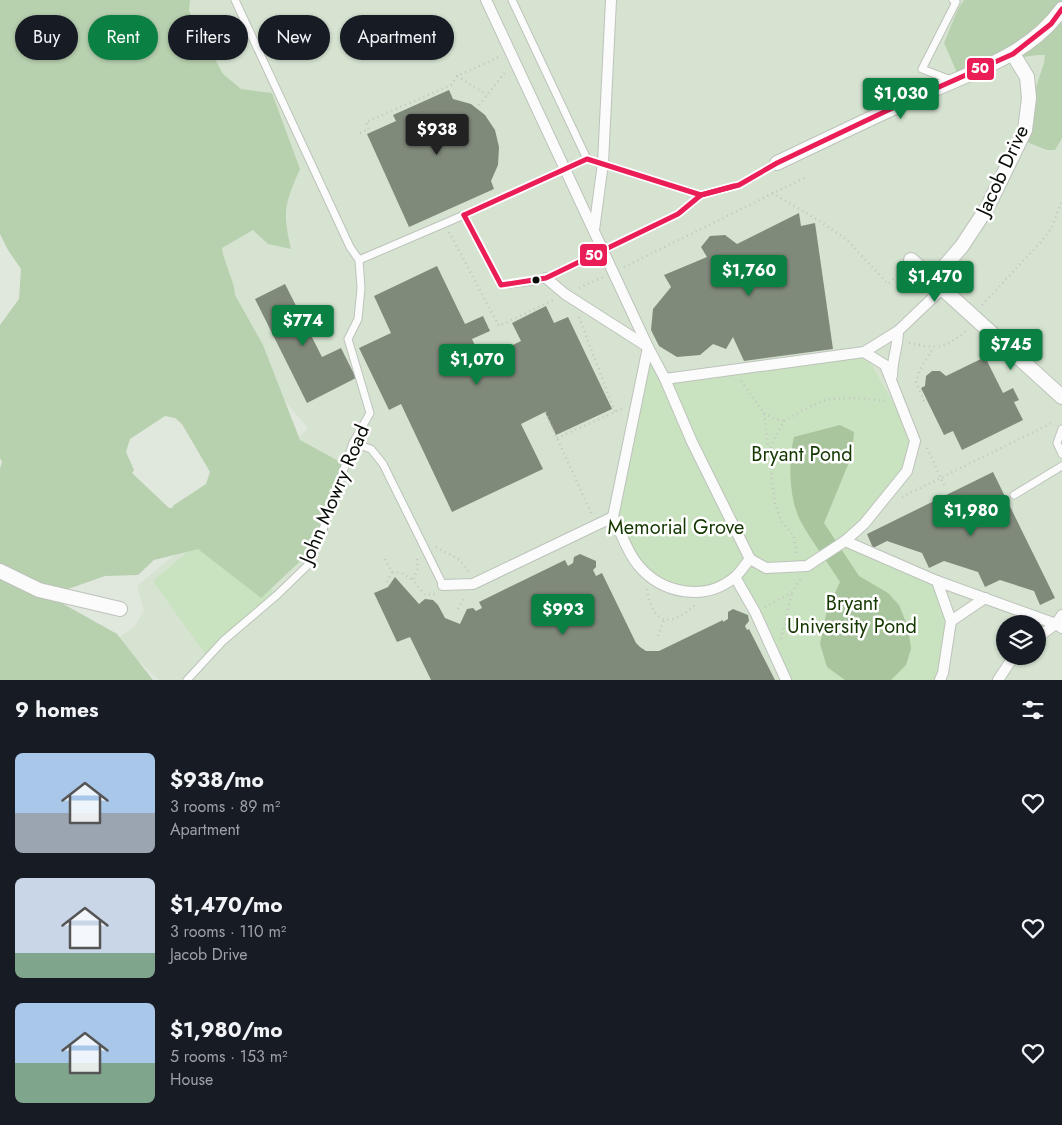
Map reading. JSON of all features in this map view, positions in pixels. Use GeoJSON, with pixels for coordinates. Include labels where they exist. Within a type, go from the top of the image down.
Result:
{"type":"FeatureCollection","features":[{"type":"Feature","properties":{"kind":"street"},"geometry":{"type":"LineString","coordinates":[[486,0],[648,347],[665,379],[692,442],[750,559],[766,568],[802,567],[820,558],[864,524],[907,471],[915,441],[885,366],[864,352]]}},
{"type":"Feature","properties":{"kind":"street"},"geometry":{"type":"LineString","coordinates":[[594,230],[602,163],[611,0]]}},
{"type":"Feature","properties":{"kind":"street"},"geometry":{"type":"LineString","coordinates":[[777,163],[1013,54],[1051,24],[1062,9]]}},
{"type":"Feature","properties":{"kind":"street","name":"Jacob Drive"},"geometry":{"type":"LineString","coordinates":[[937,285],[987,208],[1025,130],[1029,98],[1027,77],[1013,54]]}},
{"type":"Feature","properties":{"kind":"street"},"geometry":{"type":"LineString","coordinates":[[911,260],[1062,397]]}},
{"type":"Feature","properties":{"kind":"street"},"geometry":{"type":"LineString","coordinates":[[546,278],[572,299],[648,347]]}},
{"type":"Feature","properties":{"kind":"street"},"geometry":{"type":"LineString","coordinates":[[892,382],[892,362],[898,336],[937,285]]}},
{"type":"Feature","properties":{"kind":"street"},"geometry":{"type":"LineString","coordinates":[[665,379],[864,352],[898,336]]}},
{"type":"Feature","properties":{"kind":"street"},"geometry":{"type":"LineString","coordinates":[[648,347],[613,516],[637,564],[652,580],[680,592],[708,591],[735,577],[750,559]]}},
{"type":"Feature","properties":{"kind":"street"},"geometry":{"type":"LineString","coordinates":[[443,586],[473,584],[613,516]]}},
{"type":"Feature","properties":{"kind":"street"},"geometry":{"type":"LineString","coordinates":[[845,540],[937,581],[1060,622]]}},
{"type":"Feature","properties":{"kind":"street"},"geometry":{"type":"LineString","coordinates":[[0,571],[39,590],[120,609]]}},
{"type":"Feature","properties":{"kind":"street"},"geometry":{"type":"LineString","coordinates":[[735,577],[755,612],[786,680]]}},
{"type":"Feature","properties":{"kind":"street"},"geometry":{"type":"LineString","coordinates":[[937,581],[951,621],[943,673],[940,680]]}},
{"type":"Feature","properties":{"kind":"street"},"geometry":{"type":"LineString","coordinates":[[951,621],[985,598]]}},
{"type":"Feature","properties":{"kind":"street"},"geometry":{"type":"LineString","coordinates":[[1060,622],[1062,636]]}},
{"type":"Feature","properties":{"kind":"street"},"geometry":{"type":"LineString","coordinates":[[1046,632],[1060,622]]}},
{"type":"Feature","properties":{"kind":"street"},"geometry":{"type":"LineString","coordinates":[[998,680],[1008,665]]}},
{"type":"Feature","properties":{"kind":"lane"},"geometry":{"type":"LineString","coordinates":[[235,0],[350,247],[359,260],[587,159],[701,195]]}},
{"type":"Feature","properties":{"kind":"lane"},"geometry":{"type":"LineString","coordinates":[[512,0],[587,159]]}},
{"type":"Feature","properties":{"kind":"lane"},"geometry":{"type":"LineString","coordinates":[[952,81],[922,69],[956,2],[953,0]]}},
{"type":"Feature","properties":{"kind":"lane"},"geometry":{"type":"LineString","coordinates":[[464,215],[501,285],[535,281],[546,278],[678,214],[701,195],[739,185],[777,163]]}},
{"type":"Feature","properties":{"kind":"lane","name":"John Mowry Road"},"geometry":{"type":"LineString","coordinates":[[187,680],[224,642],[277,596],[308,565],[320,538],[353,443],[370,413],[348,339],[358,319],[361,288],[359,260]]}},
{"type":"Feature","properties":{"kind":"lane"},"geometry":{"type":"LineString","coordinates":[[1062,429],[1057,443],[1062,454]]}},
{"type":"Feature","properties":{"kind":"lane"},"geometry":{"type":"LineString","coordinates":[[353,443],[371,450],[380,460],[443,586]]}},
{"type":"Feature","properties":{"kind":"lane"},"geometry":{"type":"LineString","coordinates":[[1014,495],[1062,466]]}},
{"type":"Feature","properties":{"kind":"path"},"geometry":{"type":"LineString","coordinates":[[360,133],[369,128],[366,122],[451,85],[457,76],[512,56]]}},
{"type":"Feature","properties":{"kind":"path"},"geometry":{"type":"LineString","coordinates":[[479,105],[512,56]]}},
{"type":"Feature","properties":{"kind":"path"},"geometry":{"type":"LineString","coordinates":[[457,76],[487,95]]}},
{"type":"Feature","properties":{"kind":"path"},"geometry":{"type":"LineString","coordinates":[[772,193],[818,220],[847,240],[888,284],[901,271],[907,276]]}},
{"type":"Feature","properties":{"kind":"path"},"geometry":{"type":"LineString","coordinates":[[972,316],[1051,229],[1062,200]]}},
{"type":"Feature","properties":{"kind":"path"},"geometry":{"type":"LineString","coordinates":[[572,299],[615,412]]}},
{"type":"Feature","properties":{"kind":"path"},"geometry":{"type":"LineString","coordinates":[[960,324],[974,336]]}},
{"type":"Feature","properties":{"kind":"path"},"geometry":{"type":"LineString","coordinates":[[898,336],[933,348],[953,341],[967,330]]}},
{"type":"Feature","properties":{"kind":"path"},"geometry":{"type":"LineString","coordinates":[[924,401],[916,382],[920,370],[933,348]]}},
{"type":"Feature","properties":{"kind":"path"},"geometry":{"type":"LineString","coordinates":[[732,371],[755,398],[764,412],[775,419],[784,421]]}},
{"type":"Feature","properties":{"kind":"path"},"geometry":{"type":"LineString","coordinates":[[768,452],[784,421],[828,399],[856,398],[900,403]]}},
{"type":"Feature","properties":{"kind":"path"},"geometry":{"type":"LineString","coordinates":[[557,438],[637,402]]}},
{"type":"Feature","properties":{"kind":"path"},"geometry":{"type":"LineString","coordinates":[[545,412],[596,525]]}},
{"type":"Feature","properties":{"kind":"path"},"geometry":{"type":"LineString","coordinates":[[755,612],[792,592],[798,585],[802,567],[794,536],[781,521],[775,504],[764,412]]}},
{"type":"Feature","properties":{"kind":"path"},"geometry":{"type":"LineString","coordinates":[[900,498],[1059,420]]}},
{"type":"Feature","properties":{"kind":"path"},"geometry":{"type":"LineString","coordinates":[[927,448],[944,485]]}},
{"type":"Feature","properties":{"kind":"path"},"geometry":{"type":"LineString","coordinates":[[434,546],[460,560],[468,570],[473,584],[458,609]]}},
{"type":"Feature","properties":{"kind":"path"},"geometry":{"type":"LineString","coordinates":[[385,559],[392,572]]}},
{"type":"Feature","properties":{"kind":"path"},"geometry":{"type":"LineString","coordinates":[[392,572],[402,573],[413,580]]}},
{"type":"Feature","properties":{"kind":"path"},"geometry":{"type":"LineString","coordinates":[[387,582],[392,572]]}},
{"type":"Feature","properties":{"kind":"path"},"geometry":{"type":"LineString","coordinates":[[652,580],[647,588],[648,599],[654,612],[664,620],[675,620],[686,613],[696,604],[699,592]]}},
{"type":"Feature","properties":{"kind":"path"},"geometry":{"type":"LineString","coordinates":[[776,658],[792,592]]}},
{"type":"Feature","properties":{"kind":"path"},"geometry":{"type":"LineString","coordinates":[[658,636],[664,620]]}},
{"type":"Feature","properties":{"kind":"shaded area"},"geometry":{"type":"Polygon","coordinates":[[[0,0],[1062,0],[1062,680],[159,680],[116,640],[135,626],[144,610],[137,586],[204,530],[308,428],[121,207],[35,60],[78,60],[78,15],[15,15],[15,26],[0,0]]]}},
{"type":"Feature","properties":{"kind":"shaded area"},"geometry":{"type":"Polygon","coordinates":[[[0,0],[190,0],[189,11],[191,15],[168,15],[168,60],[215,60],[223,74],[241,89],[272,93],[300,169],[286,208],[286,225],[291,249],[268,244],[253,230],[222,248],[235,295],[263,345],[300,440],[344,464],[311,551],[261,598],[198,549],[154,560],[138,575],[105,576],[68,589],[58,601],[117,634],[153,680],[0,680],[0,469],[2,462],[0,458],[0,325],[19,299],[21,269],[0,234],[0,0]],[[165,416],[130,439],[126,452],[134,470],[132,473],[169,508],[172,508],[206,484],[210,472],[182,424],[175,418],[165,416]]]}},
{"type":"Feature","properties":{"kind":"shaded area"},"geometry":{"type":"Polygon","coordinates":[[[964,0],[1062,0],[1062,138],[1055,150],[1047,150],[1019,139],[1045,55],[986,63],[958,75],[944,43],[958,9],[964,0]]]}},
{"type":"Feature","properties":{"kind":"shaded area"},"geometry":{"type":"Polygon","coordinates":[[[840,425],[854,432],[852,455],[824,523],[859,576],[888,593],[899,605],[908,627],[911,649],[906,665],[891,680],[845,680],[827,667],[820,644],[827,610],[840,582],[809,536],[796,511],[790,468],[792,446],[794,437],[840,425]]]}},
{"type":"Feature","properties":{"kind":"green space"},"geometry":{"type":"Polygon","coordinates":[[[648,347],[666,379],[864,352],[915,441],[907,471],[846,541],[937,581],[951,621],[940,680],[786,680],[735,577],[747,561],[708,591],[680,592],[637,564],[613,517],[648,347]]]}},
{"type":"Feature","properties":{"kind":"green space"},"geometry":{"type":"Polygon","coordinates":[[[216,528],[277,595],[208,658],[153,581],[216,528]]]}},
{"type":"Feature","properties":{"kind":"building"},"geometry":{"type":"Polygon","coordinates":[[[449,90],[453,99],[471,104],[485,115],[495,130],[499,147],[498,165],[491,181],[494,189],[409,227],[367,134],[396,121],[393,115],[449,90]]]}},
{"type":"Feature","properties":{"kind":"building"},"geometry":{"type":"Polygon","coordinates":[[[799,213],[801,226],[815,223],[833,349],[744,361],[733,337],[726,349],[713,344],[700,355],[677,357],[659,346],[651,330],[653,309],[671,287],[664,275],[707,257],[701,247],[710,236],[725,235],[737,244],[799,213]]]}},
{"type":"Feature","properties":{"kind":"building"},"geometry":{"type":"Polygon","coordinates":[[[437,266],[465,324],[483,316],[490,331],[472,339],[482,360],[521,341],[512,323],[546,306],[554,323],[568,317],[612,409],[556,435],[545,412],[521,424],[543,469],[452,512],[401,404],[389,410],[359,348],[391,333],[374,296],[437,266]]]}},
{"type":"Feature","properties":{"kind":"building"},"geometry":{"type":"Polygon","coordinates":[[[285,284],[322,357],[341,348],[356,378],[307,403],[255,299],[285,284]]]}},
{"type":"Feature","properties":{"kind":"building"},"geometry":{"type":"Polygon","coordinates":[[[985,357],[1003,393],[1013,388],[1019,400],[1014,402],[1023,420],[962,450],[953,431],[944,435],[921,388],[925,386],[926,376],[932,371],[940,371],[946,376],[985,357]]]}},
{"type":"Feature","properties":{"kind":"building"},"geometry":{"type":"Polygon","coordinates":[[[993,472],[1055,598],[1040,605],[1034,591],[1000,580],[985,587],[978,572],[944,561],[929,568],[922,553],[887,541],[873,548],[867,534],[993,472]]]}},
{"type":"Feature","properties":{"kind":"building"},"geometry":{"type":"Polygon","coordinates":[[[580,554],[596,561],[596,567],[593,570],[596,576],[602,573],[636,643],[646,651],[659,651],[723,620],[723,622],[728,619],[728,612],[733,609],[748,615],[749,621],[745,626],[747,630],[749,629],[775,680],[431,680],[410,637],[397,642],[374,593],[388,587],[395,577],[419,604],[425,599],[433,600],[445,618],[460,624],[467,609],[473,608],[476,611],[482,608],[479,602],[565,560],[568,566],[573,563],[574,557],[580,554]]]}},
{"type":"Feature","properties":{"kind":"transit line","name":"50"},"geometry":{"type":"LineString","coordinates":[[464,215],[501,285],[546,278],[678,214],[701,195],[739,185],[777,163],[903,103],[1013,54],[1051,24],[1062,9]]}},
{"type":"Feature","properties":{"kind":"transit line","name":"50"},"geometry":{"type":"LineString","coordinates":[[464,215],[587,159],[701,195],[734,186]]}},
{"type":"Feature","properties":{"kind":"park label","name":"Bryant Pond"},"geometry":{"type":"Point","coordinates":[802,454]}},
{"type":"Feature","properties":{"kind":"park label","name":"Memorial Grove"},"geometry":{"type":"Point","coordinates":[676,527]}},
{"type":"Feature","properties":{"kind":"park label","name":"Bryant University Pond"},"geometry":{"type":"Point","coordinates":[852,614]}}]}
